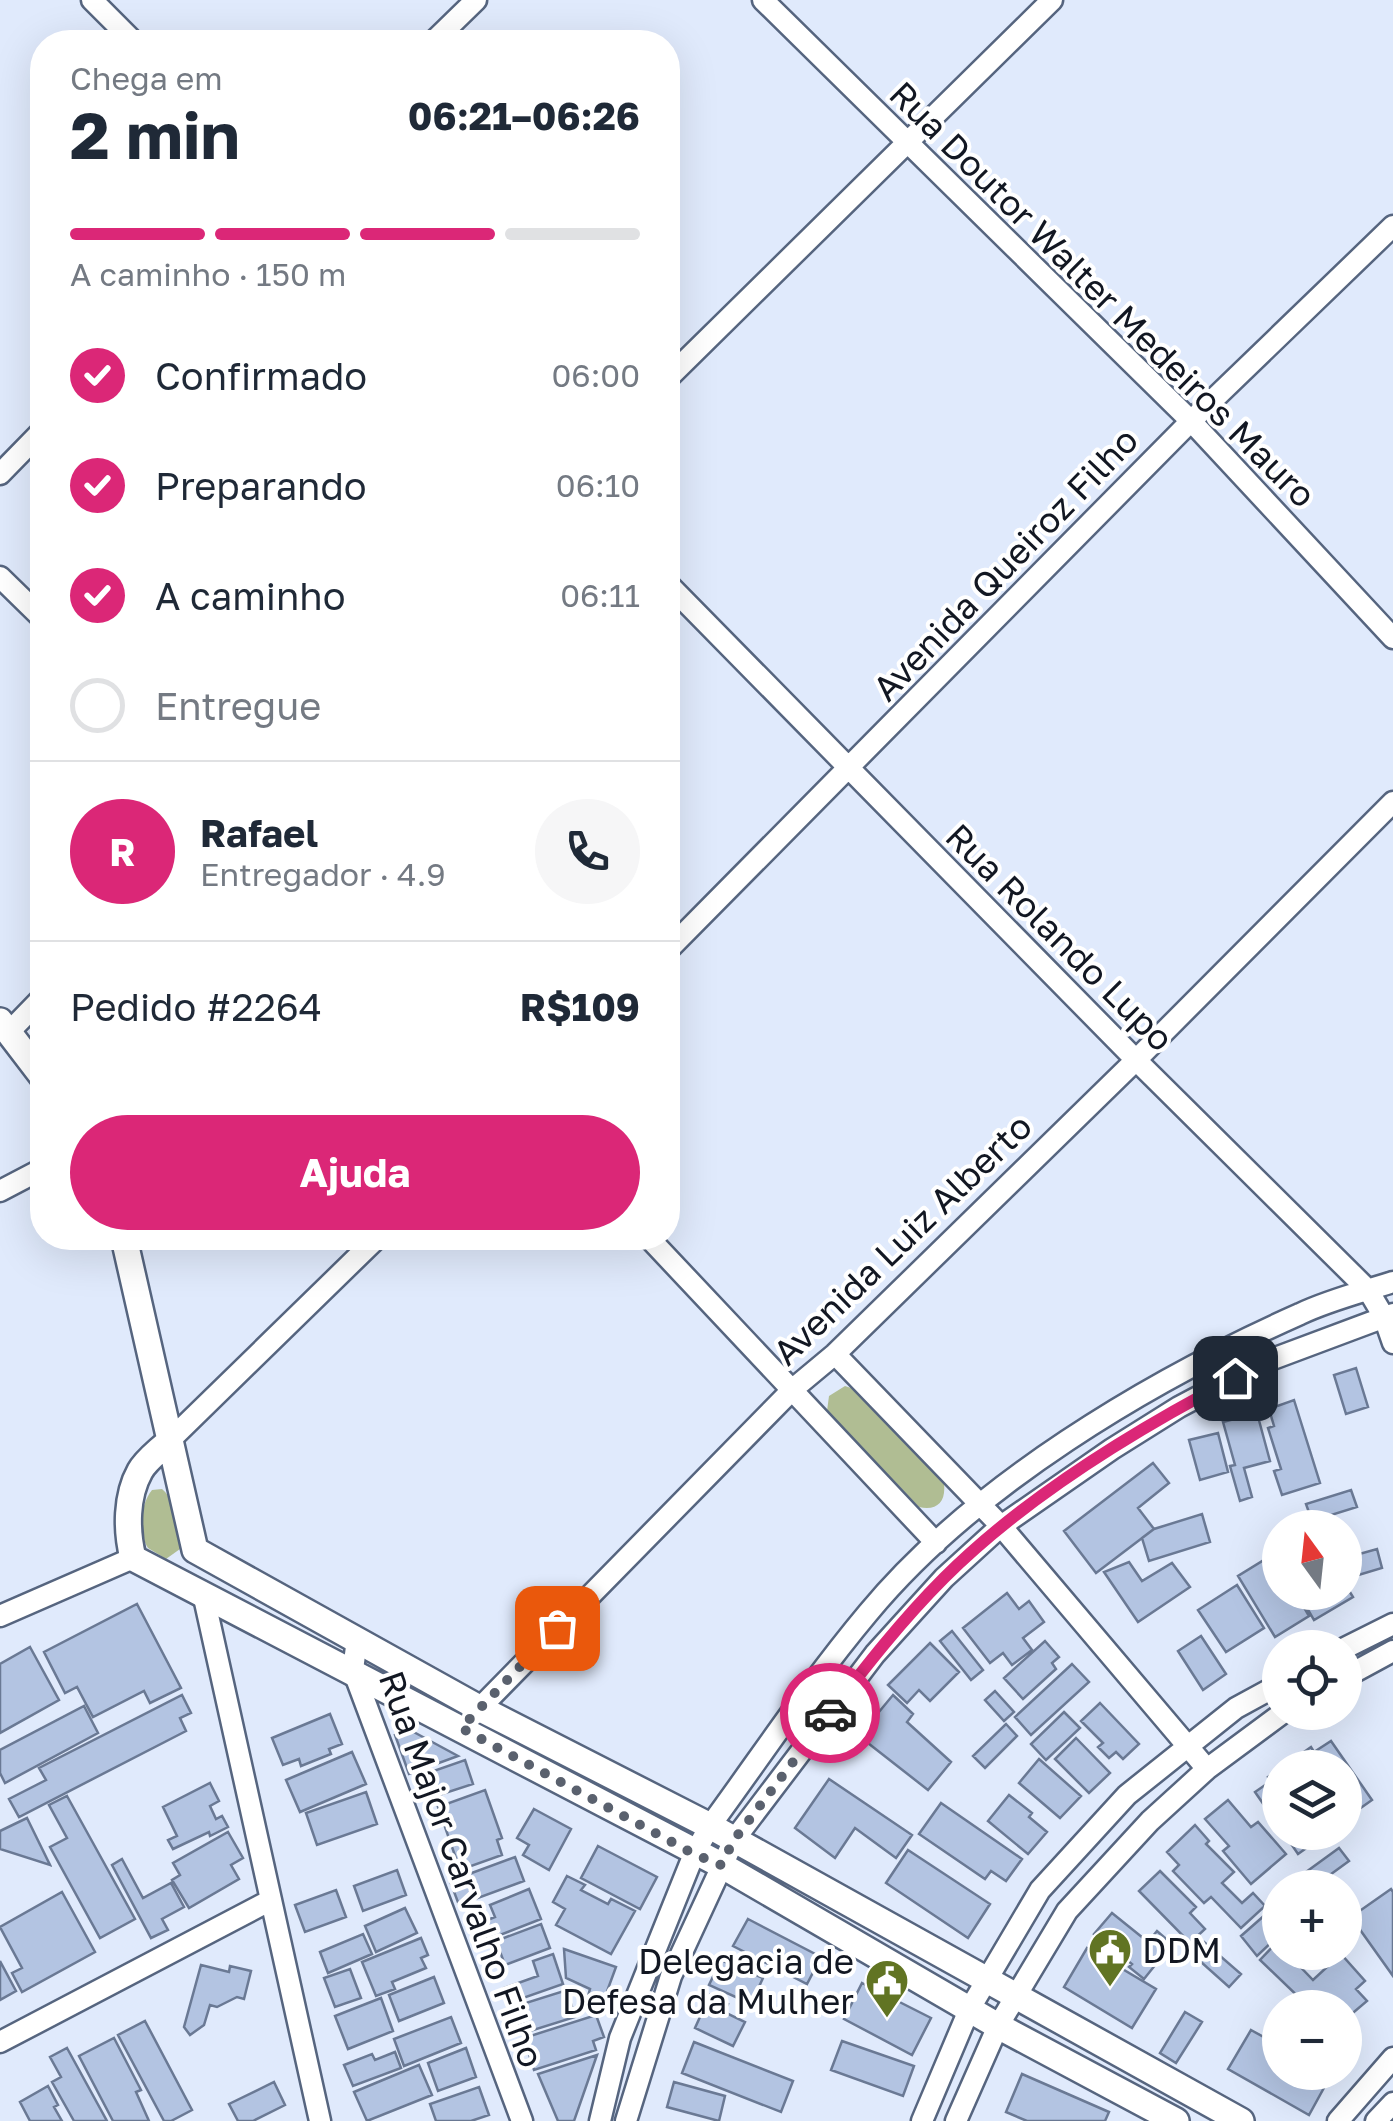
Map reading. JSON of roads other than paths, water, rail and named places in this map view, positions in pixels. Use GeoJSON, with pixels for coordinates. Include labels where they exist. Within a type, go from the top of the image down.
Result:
{"type":"FeatureCollection","features":[{"type":"Feature","properties":{"kind":"street"},"geometry":{"type":"LineString","coordinates":[[92,0],[122,30]]}},
{"type":"Feature","properties":{"kind":"street"},"geometry":{"type":"LineString","coordinates":[[445,30],[476,0]]}},
{"type":"Feature","properties":{"kind":"street","name":"Rua Doutor Walter Medeiros Mauro"},"geometry":{"type":"LineString","coordinates":[[763,0],[1190,421],[1393,638]]}},
{"type":"Feature","properties":{"kind":"street"},"geometry":{"type":"LineString","coordinates":[[680,366],[1052,0]]}},
{"type":"Feature","properties":{"kind":"street","name":"Avenida Queiroz Filho"},"geometry":{"type":"LineString","coordinates":[[680,938],[1190,421],[1393,226]]}},
{"type":"Feature","properties":{"kind":"street"},"geometry":{"type":"LineString","coordinates":[[0,474],[30,444]]}},
{"type":"Feature","properties":{"kind":"street"},"geometry":{"type":"LineString","coordinates":[[0,577],[30,606]]}},
{"type":"Feature","properties":{"kind":"street","name":"Rua Rolando Lupo"},"geometry":{"type":"LineString","coordinates":[[680,596],[1368,1290],[1389,1315],[1393,1343]]}},
{"type":"Feature","properties":{"kind":"street","name":"Avenida Luiz Alberto"},"geometry":{"type":"LineString","coordinates":[[461,1728],[793,1389],[835,1354],[1136,1060],[1393,802]]}},
{"type":"Feature","properties":{"kind":"street"},"geometry":{"type":"LineString","coordinates":[[30,1007],[5,1026],[30,1060]]}},
{"type":"Feature","properties":{"kind":"street"},"geometry":{"type":"LineString","coordinates":[[0,1191],[30,1175]]}},
{"type":"Feature","properties":{"kind":"street"},"geometry":{"type":"LineString","coordinates":[[127,1250],[195,1550],[186,1566],[171,1576]]}},
{"type":"Feature","properties":{"kind":"street"},"geometry":{"type":"LineString","coordinates":[[133,1558],[128,1515],[141,1468],[364,1250]]}},
{"type":"Feature","properties":{"kind":"street"},"geometry":{"type":"LineString","coordinates":[[660,1250],[936,1542]]}},
{"type":"Feature","properties":{"kind":"street"},"geometry":{"type":"LineString","coordinates":[[600,2121],[620,2038],[654,1945],[694,1854],[710,1826],[868,1612],[936,1542],[1082,1430],[1206,1359],[1303,1312],[1393,1282]]}},
{"type":"Feature","properties":{"kind":"street"},"geometry":{"type":"LineString","coordinates":[[626,2121],[671,1976],[734,1840],[875,1654],[944,1578],[1001,1526],[1179,1407],[1262,1363],[1389,1315]]}},
{"type":"Feature","properties":{"kind":"street"},"geometry":{"type":"LineString","coordinates":[[835,1354],[1001,1526],[1207,1769]]}},
{"type":"Feature","properties":{"kind":"street"},"geometry":{"type":"LineString","coordinates":[[195,1550],[479,1708],[710,1826],[1241,2121]]}},
{"type":"Feature","properties":{"kind":"street"},"geometry":{"type":"LineString","coordinates":[[0,1616],[133,1558],[721,1865],[969,2010],[1176,2121]]}},
{"type":"Feature","properties":{"kind":"street"},"geometry":{"type":"LineString","coordinates":[[203,1593],[320,2121]]}},
{"type":"Feature","properties":{"kind":"street"},"geometry":{"type":"LineString","coordinates":[[1362,1640],[1393,1624]]}},
{"type":"Feature","properties":{"kind":"street","name":"Rua Major Carvalho Filho"},"geometry":{"type":"LineString","coordinates":[[357,1639],[353,1670],[522,2121]]}},
{"type":"Feature","properties":{"kind":"street"},"geometry":{"type":"LineString","coordinates":[[1362,1668],[1393,1652]]}},
{"type":"Feature","properties":{"kind":"street"},"geometry":{"type":"LineString","coordinates":[[922,2121],[969,2010],[1040,1890],[1127,1796],[1236,1708],[1262,1694]]}},
{"type":"Feature","properties":{"kind":"street"},"geometry":{"type":"LineString","coordinates":[[956,2121],[998,2026],[1067,1911],[1150,1821],[1207,1769],[1262,1728]]}},
{"type":"Feature","properties":{"kind":"street"},"geometry":{"type":"LineString","coordinates":[[0,2042],[270,1900]]}},
{"type":"Feature","properties":{"kind":"street"},"geometry":{"type":"LineString","coordinates":[[1338,2121],[1393,2058]]}},
{"type":"Feature","properties":{"kind":"street"},"geometry":{"type":"LineString","coordinates":[[1376,2121],[1393,2103]]}},
{"type":"Feature","properties":{"kind":"place","name":"DDM"},"geometry":{"type":"Point","coordinates":[1110,1988]}},
{"type":"Feature","properties":{"kind":"place","name":"Delegacia de Defesa da Mulher"},"geometry":{"type":"Point","coordinates":[887,2019]}}]}
